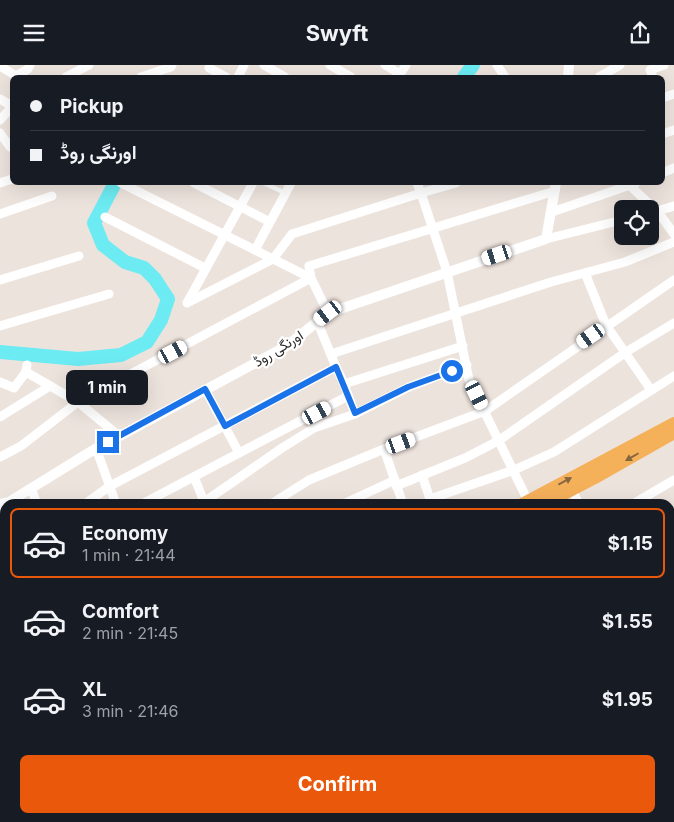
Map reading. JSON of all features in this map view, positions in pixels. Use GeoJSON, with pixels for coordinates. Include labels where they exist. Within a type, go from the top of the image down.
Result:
{"type":"FeatureCollection","features":[{"type":"Feature","properties":{"kind":"main road"},"geometry":{"type":"LineString","coordinates":[[531,499],[674,423]]}},
{"type":"Feature","properties":{"kind":"main road"},"geometry":{"type":"LineString","coordinates":[[555,499],[674,433]]}},
{"type":"Feature","properties":{"kind":"street"},"geometry":{"type":"LineString","coordinates":[[18,75],[28,69],[30,65]]}},
{"type":"Feature","properties":{"kind":"street"},"geometry":{"type":"LineString","coordinates":[[70,75],[88,65]]}},
{"type":"Feature","properties":{"kind":"street"},"geometry":{"type":"LineString","coordinates":[[264,65],[282,75]]}},
{"type":"Feature","properties":{"kind":"street"},"geometry":{"type":"LineString","coordinates":[[330,65],[339,71]]}},
{"type":"Feature","properties":{"kind":"street"},"geometry":{"type":"LineString","coordinates":[[385,65],[400,75]]}},
{"type":"Feature","properties":{"kind":"street"},"geometry":{"type":"LineString","coordinates":[[602,75],[620,65]]}},
{"type":"Feature","properties":{"kind":"street"},"geometry":{"type":"LineString","coordinates":[[652,75],[650,70],[664,65]]}},
{"type":"Feature","properties":{"kind":"street"},"geometry":{"type":"LineString","coordinates":[[0,66],[14,75]]}},
{"type":"Feature","properties":{"kind":"street"},"geometry":{"type":"LineString","coordinates":[[147,75],[172,66]]}},
{"type":"Feature","properties":{"kind":"street"},"geometry":{"type":"LineString","coordinates":[[210,67],[223,75]]}},
{"type":"Feature","properties":{"kind":"street"},"geometry":{"type":"LineString","coordinates":[[0,120],[10,109]]}},
{"type":"Feature","properties":{"kind":"street"},"geometry":{"type":"LineString","coordinates":[[0,133],[10,145]]}},
{"type":"Feature","properties":{"kind":"street"},"geometry":{"type":"LineString","coordinates":[[126,185],[311,278]]}},
{"type":"Feature","properties":{"kind":"street"},"geometry":{"type":"LineString","coordinates":[[198,185],[270,222]]}},
{"type":"Feature","properties":{"kind":"street"},"geometry":{"type":"LineString","coordinates":[[252,185],[187,303],[273,259],[292,233],[449,185]]}},
{"type":"Feature","properties":{"kind":"street"},"geometry":{"type":"LineString","coordinates":[[255,250],[290,185]]}},
{"type":"Feature","properties":{"kind":"street"},"geometry":{"type":"LineString","coordinates":[[418,185],[448,272],[469,380],[514,470],[524,499]]}},
{"type":"Feature","properties":{"kind":"street"},"geometry":{"type":"LineString","coordinates":[[552,212],[626,185]]}},
{"type":"Feature","properties":{"kind":"street"},"geometry":{"type":"LineString","coordinates":[[633,185],[644,200]]}},
{"type":"Feature","properties":{"kind":"street"},"geometry":{"type":"LineString","coordinates":[[328,313],[311,278],[309,267],[555,187],[546,239],[614,222]]}},
{"type":"Feature","properties":{"kind":"street"},"geometry":{"type":"LineString","coordinates":[[0,214],[52,196]]}},
{"type":"Feature","properties":{"kind":"street"},"geometry":{"type":"LineString","coordinates":[[659,211],[674,206]]}},
{"type":"Feature","properties":{"kind":"street"},"geometry":{"type":"LineString","coordinates":[[105,217],[205,268]]}},
{"type":"Feature","properties":{"kind":"street"},"geometry":{"type":"LineString","coordinates":[[659,218],[674,234]]}},
{"type":"Feature","properties":{"kind":"street","name":"اورنگی روڈ"},"geometry":{"type":"LineString","coordinates":[[14,499],[96,448],[286,346],[328,313],[546,239]]}},
{"type":"Feature","properties":{"kind":"street"},"geometry":{"type":"LineString","coordinates":[[331,354],[551,282],[625,262],[674,242]]}},
{"type":"Feature","properties":{"kind":"street"},"geometry":{"type":"LineString","coordinates":[[0,280],[80,256]]}},
{"type":"Feature","properties":{"kind":"street"},"geometry":{"type":"LineString","coordinates":[[586,273],[606,325],[651,390]]}},
{"type":"Feature","properties":{"kind":"street"},"geometry":{"type":"LineString","coordinates":[[0,457],[21,446],[78,402],[311,278]]}},
{"type":"Feature","properties":{"kind":"street"},"geometry":{"type":"LineString","coordinates":[[279,499],[309,480],[485,411],[674,279]]}},
{"type":"Feature","properties":{"kind":"street"},"geometry":{"type":"LineString","coordinates":[[0,326],[109,294]]}},
{"type":"Feature","properties":{"kind":"street"},"geometry":{"type":"LineString","coordinates":[[317,321],[355,413]]}},
{"type":"Feature","properties":{"kind":"street"},"geometry":{"type":"LineString","coordinates":[[355,499],[465,458],[498,441],[626,352],[674,323]]}},
{"type":"Feature","properties":{"kind":"street"},"geometry":{"type":"LineString","coordinates":[[344,384],[463,346]]}},
{"type":"Feature","properties":{"kind":"street"},"geometry":{"type":"LineString","coordinates":[[211,499],[282,448],[314,428],[355,413],[408,387],[467,365]]}},
{"type":"Feature","properties":{"kind":"street"},"geometry":{"type":"LineString","coordinates":[[92,499],[110,486],[336,367]]}},
{"type":"Feature","properties":{"kind":"street"},"geometry":{"type":"LineString","coordinates":[[0,382],[14,388],[26,369],[78,402],[119,436]]}},
{"type":"Feature","properties":{"kind":"street"},"geometry":{"type":"LineString","coordinates":[[422,475],[430,499],[514,470],[554,452],[674,376]]}},
{"type":"Feature","properties":{"kind":"street"},"geometry":{"type":"LineString","coordinates":[[0,417],[50,386]]}},
{"type":"Feature","properties":{"kind":"street"},"geometry":{"type":"LineString","coordinates":[[205,389],[239,453]]}},
{"type":"Feature","properties":{"kind":"street"},"geometry":{"type":"LineString","coordinates":[[152,499],[348,396]]}},
{"type":"Feature","properties":{"kind":"street"},"geometry":{"type":"LineString","coordinates":[[96,448],[114,499]]}},
{"type":"Feature","properties":{"kind":"street"},"geometry":{"type":"LineString","coordinates":[[384,449],[401,499]]}},
{"type":"Feature","properties":{"kind":"street"},"geometry":{"type":"LineString","coordinates":[[194,477],[203,499]]}},
{"type":"Feature","properties":{"kind":"street"},"geometry":{"type":"LineString","coordinates":[[650,499],[674,480]]}},
{"type":"Feature","properties":{"kind":"street"},"geometry":{"type":"LineString","coordinates":[[31,488],[35,499]]}},
{"type":"Feature","properties":{"kind":"street"},"geometry":{"type":"LineString","coordinates":[[572,490],[576,499]]}},
{"type":"Feature","properties":{"kind":"lane"},"geometry":{"type":"LineString","coordinates":[[268,185],[285,193]]}},
{"type":"Feature","properties":{"kind":"waterway"},"geometry":{"type":"LineString","coordinates":[[466,75],[473,65]]}},
{"type":"Feature","properties":{"kind":"waterway"},"geometry":{"type":"LineString","coordinates":[[0,352],[78,359],[121,355],[147,342],[161,320],[168,299],[155,279],[144,268],[125,262],[103,245],[94,223],[114,185]]}},
{"type":"Feature","properties":{"kind":"route"},"geometry":{"type":"LineString","coordinates":[[108,442],[205,389],[225,426],[336,367],[355,413],[408,387],[452,371]]}}]}
